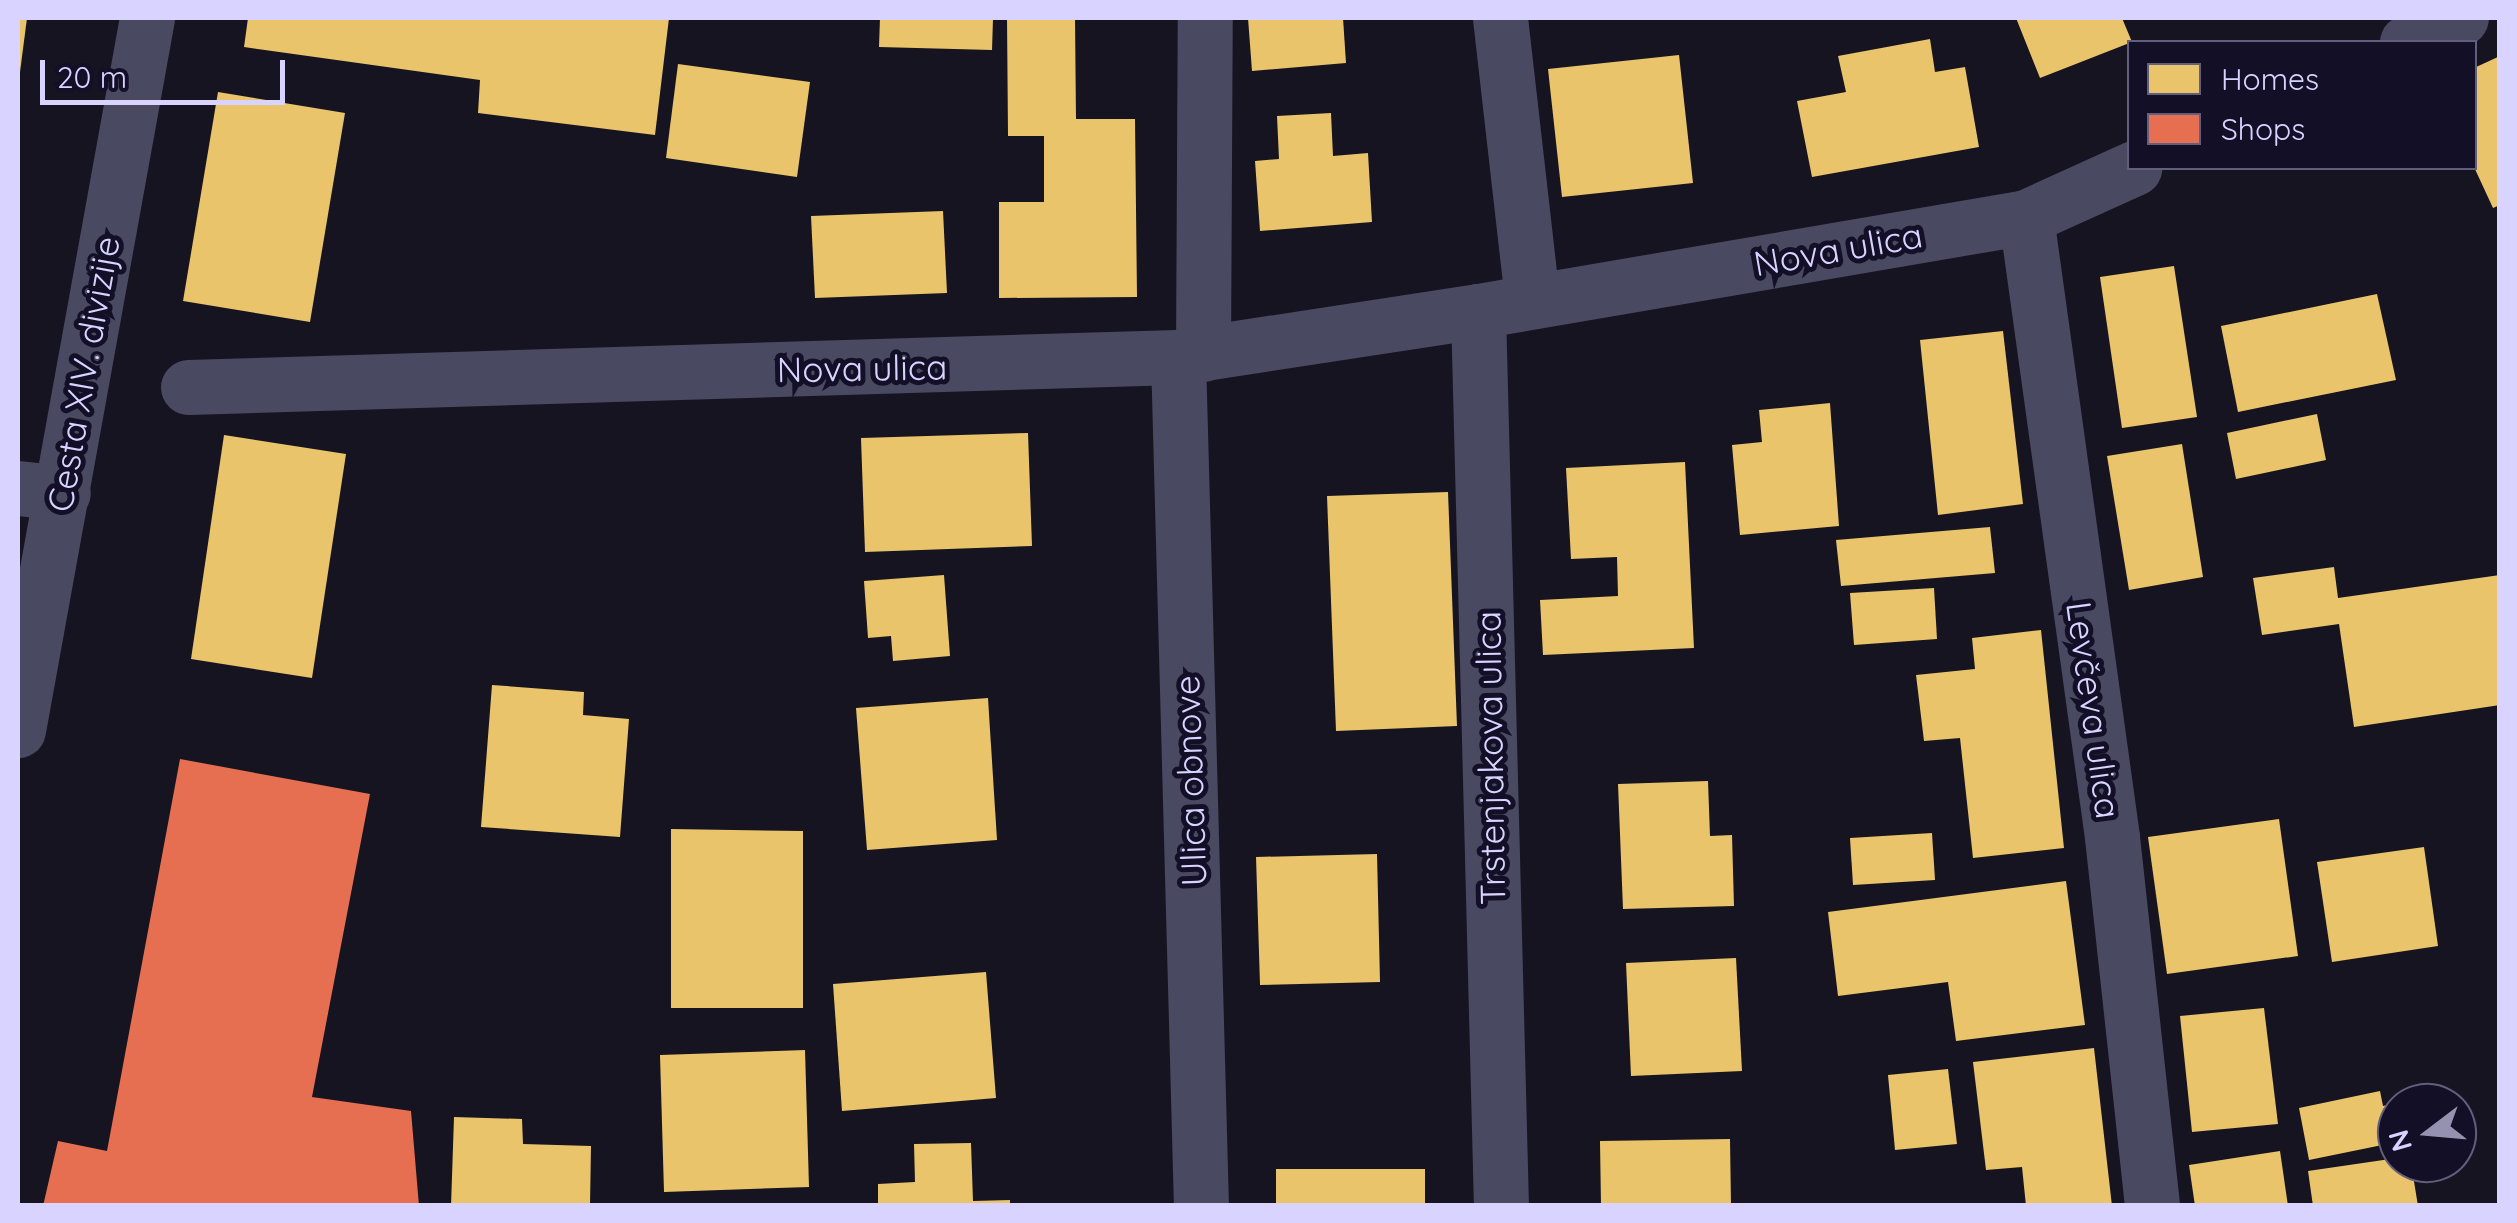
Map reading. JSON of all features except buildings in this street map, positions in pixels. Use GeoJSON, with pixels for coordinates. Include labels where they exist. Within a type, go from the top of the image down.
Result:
{"type":"FeatureCollection","features":[{"type":"Feature","properties":{"kind":"street","name":"Cesta XIV. divizije"},"geometry":{"type":"LineString","coordinates":[[18,730],[40,490],[147,18]]}},
{"type":"Feature","properties":{"kind":"street","name":"Ulica obnove"},"geometry":{"type":"LineString","coordinates":[[1201,1206],[1190,356],[1205,18]]}},
{"type":"Feature","properties":{"kind":"street"},"geometry":{"type":"LineString","coordinates":[[1500,18],[1532,302]]}},
{"type":"Feature","properties":{"kind":"street"},"geometry":{"type":"LineString","coordinates":[[2412,40],[2461,18]]}},
{"type":"Feature","properties":{"kind":"street","name":"Nova ulica"},"geometry":{"type":"LineString","coordinates":[[188,388],[1190,356],[2026,217],[2130,170]]}},
{"type":"Feature","properties":{"kind":"street","name":"Levčeva ulica"},"geometry":{"type":"LineString","coordinates":[[2026,217],[2112,837],[2152,1206]]}},
{"type":"Feature","properties":{"kind":"street","name":"Trstenjakova ulica"},"geometry":{"type":"LineString","coordinates":[[1478,311],[1501,1206]]}}]}
